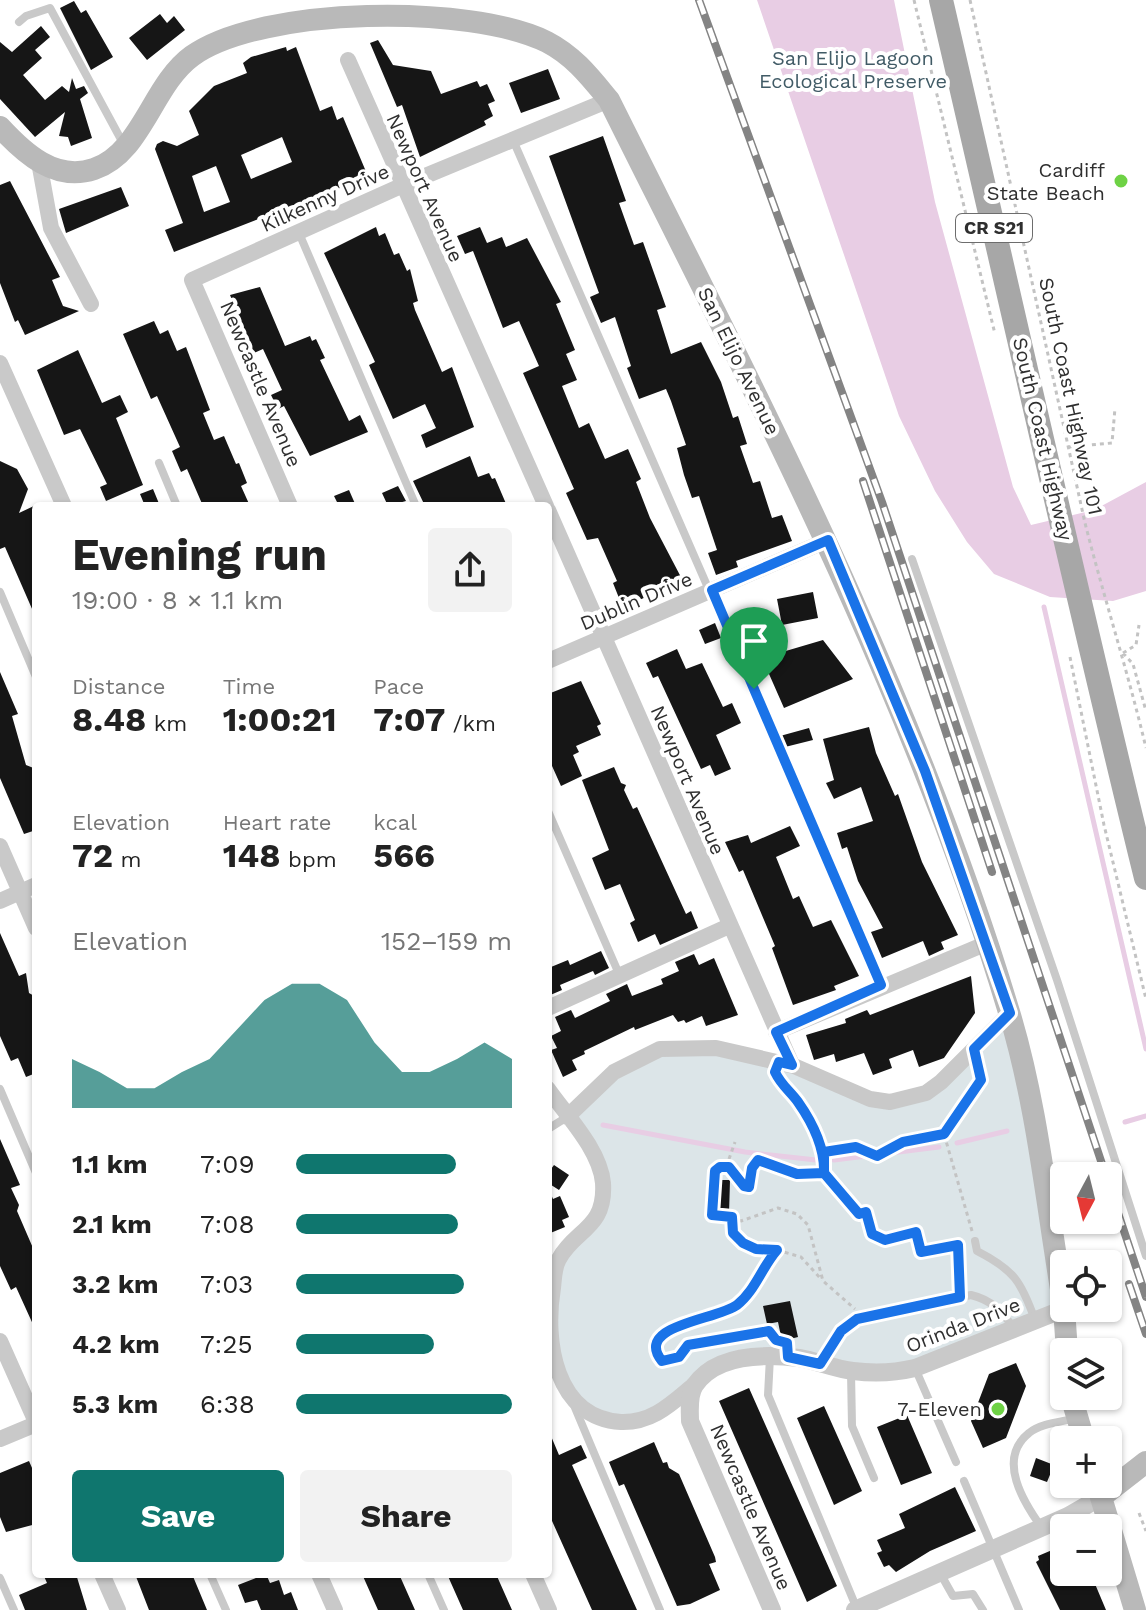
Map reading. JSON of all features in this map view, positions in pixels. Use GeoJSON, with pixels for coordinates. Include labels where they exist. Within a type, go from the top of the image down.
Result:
{"type":"FeatureCollection","features":[{"type":"Feature","properties":{"kind":"main road","name":"South Coast Highway"},"geometry":{"type":"LineString","coordinates":[[941,0],[1058,451],[1079,605],[1146,878]]}},
{"type":"Feature","properties":{"kind":"main road","name":"San Elijo Avenue"},"geometry":{"type":"LineString","coordinates":[[0,127],[39,162],[62,171],[81,172],[105,164],[125,146],[180,65],[214,42],[281,23],[340,18],[409,18],[509,28],[546,42],[568,55],[609,100],[828,540],[919,757],[1010,1013],[1030,1103],[1054,1250]]}},
{"type":"Feature","properties":{"kind":"main road"},"geometry":{"type":"LineString","coordinates":[[1122,1476],[1146,1462]]}},
{"type":"Feature","properties":{"kind":"main road"},"geometry":{"type":"LineString","coordinates":[[1122,1487],[1146,1484]]}},
{"type":"Feature","properties":{"kind":"main road"},"geometry":{"type":"LineString","coordinates":[[1101,1498],[1135,1610]]}},
{"type":"Feature","properties":{"kind":"street","name":"Newport Avenue"},"geometry":{"type":"LineString","coordinates":[[348,60],[401,186],[544,502]]}},
{"type":"Feature","properties":{"kind":"street","name":"Kilkenny Drive"},"geometry":{"type":"LineString","coordinates":[[192,280],[401,186],[609,100]]}},
{"type":"Feature","properties":{"kind":"street"},"geometry":{"type":"LineString","coordinates":[[39,162],[51,228],[91,304]]}},
{"type":"Feature","properties":{"kind":"street","name":"Newcastle Avenue"},"geometry":{"type":"LineString","coordinates":[[192,280],[288,502]]}},
{"type":"Feature","properties":{"kind":"street"},"geometry":{"type":"LineString","coordinates":[[0,363],[62,502]]}},
{"type":"Feature","properties":{"kind":"street","name":"Newport Avenue"},"geometry":{"type":"LineString","coordinates":[[552,519],[776,1032],[785,1064]]}},
{"type":"Feature","properties":{"kind":"street","name":"Dublin Drive"},"geometry":{"type":"LineString","coordinates":[[552,659],[828,540]]}},
{"type":"Feature","properties":{"kind":"street"},"geometry":{"type":"LineString","coordinates":[[0,846],[32,919]]}},
{"type":"Feature","properties":{"kind":"street"},"geometry":{"type":"LineString","coordinates":[[0,901],[32,887]]}},
{"type":"Feature","properties":{"kind":"street"},"geometry":{"type":"LineString","coordinates":[[552,1006],[729,926]]}},
{"type":"Feature","properties":{"kind":"street"},"geometry":{"type":"LineString","coordinates":[[776,1032],[881,985],[985,944]]}},
{"type":"Feature","properties":{"kind":"street"},"geometry":{"type":"LineString","coordinates":[[567,1117],[614,1072],[660,1049],[716,1048],[785,1064],[870,1099],[890,1102],[926,1093],[1010,1013]]}},
{"type":"Feature","properties":{"kind":"street"},"geometry":{"type":"LineString","coordinates":[[552,1095],[598,1163],[603,1185],[600,1208],[590,1229],[557,1260],[552,1293]]}},
{"type":"Feature","properties":{"kind":"street","name":"Orinda Drive"},"geometry":{"type":"LineString","coordinates":[[695,1384],[719,1365],[756,1355],[779,1356],[851,1371],[891,1374],[915,1368],[1050,1314]]}},
{"type":"Feature","properties":{"kind":"street"},"geometry":{"type":"LineString","coordinates":[[552,1331],[555,1368],[571,1398],[594,1417],[643,1420],[662,1412],[695,1384]]}},
{"type":"Feature","properties":{"kind":"street"},"geometry":{"type":"LineString","coordinates":[[0,1341],[32,1414]]}},
{"type":"Feature","properties":{"kind":"street","name":"Newcastle Avenue"},"geometry":{"type":"LineString","coordinates":[[695,1384],[690,1399],[690,1421],[772,1610]]}},
{"type":"Feature","properties":{"kind":"street"},"geometry":{"type":"LineString","coordinates":[[0,1439],[32,1425]]}},
{"type":"Feature","properties":{"kind":"street"},"geometry":{"type":"LineString","coordinates":[[856,1610],[1042,1528],[1087,1498]]}},
{"type":"Feature","properties":{"kind":"street"},"geometry":{"type":"LineString","coordinates":[[104,1578],[118,1610]]}},
{"type":"Feature","properties":{"kind":"street"},"geometry":{"type":"LineString","coordinates":[[321,1578],[335,1610]]}},
{"type":"Feature","properties":{"kind":"street"},"geometry":{"type":"LineString","coordinates":[[535,1578],[549,1610]]}},
{"type":"Feature","properties":{"kind":"lane"},"geometry":{"type":"LineString","coordinates":[[19,22],[26,16],[50,8],[125,146]]}},
{"type":"Feature","properties":{"kind":"lane"},"geometry":{"type":"LineString","coordinates":[[513,140],[712,590],[881,985]]}},
{"type":"Feature","properties":{"kind":"lane"},"geometry":{"type":"LineString","coordinates":[[299,233],[414,502]]}},
{"type":"Feature","properties":{"kind":"lane"},"geometry":{"type":"LineString","coordinates":[[159,463],[175,502]]}},
{"type":"Feature","properties":{"kind":"lane"},"geometry":{"type":"LineString","coordinates":[[912,559],[1057,980],[1146,1256]]}},
{"type":"Feature","properties":{"kind":"lane"},"geometry":{"type":"LineString","coordinates":[[0,592],[32,668]]}},
{"type":"Feature","properties":{"kind":"lane"},"geometry":{"type":"LineString","coordinates":[[552,820],[619,974]]}},
{"type":"Feature","properties":{"kind":"lane"},"geometry":{"type":"LineString","coordinates":[[0,1089],[32,1164]]}},
{"type":"Feature","properties":{"kind":"lane"},"geometry":{"type":"LineString","coordinates":[[552,1126],[567,1117]]}},
{"type":"Feature","properties":{"kind":"lane"},"geometry":{"type":"LineString","coordinates":[[975,1241],[977,1251],[1006,1266],[1025,1294],[1035,1321]]}},
{"type":"Feature","properties":{"kind":"lane"},"geometry":{"type":"LineString","coordinates":[[820,1364],[841,1331],[859,1319],[960,1297],[987,1299],[1001,1310],[1014,1329]]}},
{"type":"Feature","properties":{"kind":"lane"},"geometry":{"type":"LineString","coordinates":[[779,1356],[768,1395],[856,1610]]}},
{"type":"Feature","properties":{"kind":"lane"},"geometry":{"type":"LineString","coordinates":[[915,1368],[956,1462]]}},
{"type":"Feature","properties":{"kind":"lane"},"geometry":{"type":"LineString","coordinates":[[851,1371],[852,1426],[874,1478]]}},
{"type":"Feature","properties":{"kind":"lane"},"geometry":{"type":"LineString","coordinates":[[571,1398],[660,1610]]}},
{"type":"Feature","properties":{"kind":"lane"},"geometry":{"type":"LineString","coordinates":[[1042,1528],[1023,1501],[1014,1478],[1019,1444],[1030,1432],[1069,1410]]}},
{"type":"Feature","properties":{"kind":"lane"},"geometry":{"type":"LineString","coordinates":[[964,1481],[1019,1610]]}},
{"type":"Feature","properties":{"kind":"lane"},"geometry":{"type":"LineString","coordinates":[[940,1573],[953,1596],[973,1594],[983,1610]]}},
{"type":"Feature","properties":{"kind":"lane"},"geometry":{"type":"LineString","coordinates":[[0,1578],[14,1610]]}},
{"type":"Feature","properties":{"kind":"lane"},"geometry":{"type":"LineString","coordinates":[[212,1578],[226,1610]]}},
{"type":"Feature","properties":{"kind":"lane"},"geometry":{"type":"LineString","coordinates":[[430,1578],[444,1610]]}},
{"type":"Feature","properties":{"kind":"path"},"geometry":{"type":"LineString","coordinates":[[914,0],[998,343]]}},
{"type":"Feature","properties":{"kind":"path","name":"South Coast Highway 101"},"geometry":{"type":"LineString","coordinates":[[970,0],[1058,451],[1085,523],[1105,603],[1123,653],[1146,748]]}},
{"type":"Feature","properties":{"kind":"path"},"geometry":{"type":"LineString","coordinates":[[1058,451],[1112,443],[1115,408]]}},
{"type":"Feature","properties":{"kind":"path"},"geometry":{"type":"LineString","coordinates":[[1139,625],[1136,645],[1123,653],[1133,664],[1146,711]]}},
{"type":"Feature","properties":{"kind":"path"},"geometry":{"type":"LineString","coordinates":[[1067,643],[1104,825],[1146,999]]}},
{"type":"Feature","properties":{"kind":"path"},"geometry":{"type":"LineString","coordinates":[[824,1152],[856,1147],[877,1156],[903,1142],[944,1134],[981,1080],[974,1049]]}},
{"type":"Feature","properties":{"kind":"path"},"geometry":{"type":"LineString","coordinates":[[785,1064],[775,1072],[780,1083],[797,1101],[824,1152],[824,1173],[859,1214],[866,1212],[872,1234],[878,1239],[916,1232],[921,1252],[958,1245],[960,1297]]}},
{"type":"Feature","properties":{"kind":"path"},"geometry":{"type":"LineString","coordinates":[[944,1134],[975,1241]]}},
{"type":"Feature","properties":{"kind":"path"},"geometry":{"type":"LineString","coordinates":[[730,1158],[735,1142]]}},
{"type":"Feature","properties":{"kind":"path"},"geometry":{"type":"LineString","coordinates":[[823,1281],[808,1225],[797,1214],[778,1208],[741,1221],[712,1215],[715,1171],[720,1167],[729,1167],[744,1186],[749,1187],[752,1168],[758,1160],[797,1174],[824,1173]]}},
{"type":"Feature","properties":{"kind":"path"},"geometry":{"type":"LineString","coordinates":[[732,1217],[733,1233],[743,1243],[801,1257],[856,1310],[859,1319]]}},
{"type":"Feature","properties":{"kind":"path"},"geometry":{"type":"LineString","coordinates":[[777,1250],[736,1306],[664,1332],[655,1342],[654,1350],[662,1361],[672,1361],[688,1345],[769,1331],[776,1340],[787,1343],[779,1356]]}},
{"type":"Feature","properties":{"kind":"path"},"geometry":{"type":"LineString","coordinates":[[1139,1513],[1145,1527]]}},
{"type":"Feature","properties":{"kind":"shaded area","name":"San Elijo Lagoon Ecological Preserve"},"geometry":{"type":"Polygon","coordinates":[[[757,0],[894,0],[935,202],[1013,487],[1031,525],[1094,510],[1146,482],[1146,591],[1113,601],[1050,597],[994,574],[967,542],[935,491],[899,416],[757,0]]]}},
{"type":"Feature","properties":{"kind":"shaded area"},"geometry":{"type":"Polygon","coordinates":[[[1007,1014],[1054,1250],[1050,1250],[1050,1309],[917,1369],[742,1357],[681,1398],[626,1422],[570,1396],[552,1317],[552,1296],[571,1244],[588,1227],[602,1184],[563,1111],[659,1050],[751,1054],[870,1099],[926,1093],[1007,1014]]]}},
{"type":"Feature","properties":{"kind":"building"},"geometry":{"type":"Polygon","coordinates":[[[74,1],[81,13],[86,10],[113,57],[91,70],[60,8],[74,1]]]}},
{"type":"Feature","properties":{"kind":"building"},"geometry":{"type":"Polygon","coordinates":[[[160,14],[167,23],[174,16],[185,30],[147,60],[129,38],[160,14]]]}},
{"type":"Feature","properties":{"kind":"building"},"geometry":{"type":"Polygon","coordinates":[[[41,26],[50,37],[35,50],[42,58],[23,75],[45,100],[62,86],[69,92],[72,78],[76,89],[84,86],[88,93],[80,99],[92,138],[71,146],[68,137],[59,136],[65,112],[35,137],[0,99],[0,42],[12,52],[41,26]]]}},
{"type":"Feature","properties":{"kind":"building"},"geometry":{"type":"Polygon","coordinates":[[[378,40],[393,65],[431,71],[441,94],[477,81],[480,87],[487,84],[495,101],[488,104],[493,116],[484,121],[486,125],[420,157],[402,105],[397,107],[370,43],[378,40]]]}},
{"type":"Feature","properties":{"kind":"building"},"geometry":{"type":"Polygon","coordinates":[[[296,47],[320,111],[332,106],[337,120],[343,117],[367,174],[299,209],[297,204],[174,252],[165,230],[183,223],[155,149],[163,141],[177,146],[199,135],[189,111],[214,86],[247,73],[243,63],[251,57],[296,47]],[[282,137],[241,155],[251,179],[292,162],[282,137]],[[216,166],[192,176],[204,212],[230,202],[216,166]]]}},
{"type":"Feature","properties":{"kind":"building"},"geometry":{"type":"Polygon","coordinates":[[[548,69],[560,99],[521,113],[509,83],[548,69]]]}},
{"type":"Feature","properties":{"kind":"building"},"geometry":{"type":"Polygon","coordinates":[[[603,136],[626,201],[619,203],[634,245],[643,242],[666,307],[657,310],[671,354],[701,342],[721,382],[733,418],[738,416],[747,444],[740,446],[753,483],[760,481],[772,518],[782,515],[792,541],[736,561],[738,567],[716,575],[708,553],[717,550],[699,496],[692,498],[684,475],[677,448],[686,445],[671,401],[666,389],[639,399],[627,368],[631,366],[615,317],[601,323],[590,297],[599,293],[549,156],[603,136]]]}},
{"type":"Feature","properties":{"kind":"building"},"geometry":{"type":"Polygon","coordinates":[[[10,181],[60,277],[52,280],[63,306],[79,311],[25,335],[18,320],[15,322],[0,283],[0,185],[10,181]]]}},
{"type":"Feature","properties":{"kind":"building"},"geometry":{"type":"Polygon","coordinates":[[[121,187],[129,206],[66,233],[59,209],[121,187]]]}},
{"type":"Feature","properties":{"kind":"building"},"geometry":{"type":"Polygon","coordinates":[[[376,227],[379,236],[385,233],[394,255],[399,253],[407,271],[410,269],[418,301],[413,303],[415,310],[442,372],[452,367],[474,427],[426,448],[421,435],[436,428],[425,404],[393,419],[369,365],[375,362],[324,253],[376,227]]]}},
{"type":"Feature","properties":{"kind":"building"},"geometry":{"type":"Polygon","coordinates":[[[480,227],[487,243],[502,237],[506,247],[527,238],[561,302],[556,304],[575,350],[566,354],[577,380],[562,386],[579,428],[589,423],[605,459],[628,449],[641,479],[636,482],[650,518],[683,581],[623,607],[613,583],[617,581],[598,538],[587,540],[566,493],[574,489],[523,373],[539,366],[519,321],[503,328],[473,251],[465,254],[457,236],[480,227]]]}},
{"type":"Feature","properties":{"kind":"building"},"geometry":{"type":"Polygon","coordinates":[[[260,287],[285,346],[310,336],[312,341],[316,339],[325,358],[320,360],[349,421],[360,415],[368,432],[310,456],[284,406],[278,409],[271,395],[282,390],[263,349],[254,353],[230,295],[260,287]]]}},
{"type":"Feature","properties":{"kind":"building"},"geometry":{"type":"Polygon","coordinates":[[[154,321],[160,334],[168,330],[177,351],[186,347],[210,410],[203,413],[214,440],[224,436],[236,464],[239,463],[247,483],[241,486],[248,502],[201,502],[187,469],[181,472],[172,451],[180,447],[157,396],[151,399],[123,334],[154,321]]]}},
{"type":"Feature","properties":{"kind":"building"},"geometry":{"type":"Polygon","coordinates":[[[78,350],[102,403],[120,395],[128,412],[116,418],[143,485],[106,501],[100,487],[107,484],[80,429],[64,435],[37,370],[78,350]]]}},
{"type":"Feature","properties":{"kind":"building"},"geometry":{"type":"Polygon","coordinates":[[[470,456],[478,477],[489,473],[492,479],[495,478],[505,502],[423,502],[413,481],[470,456]]]}},
{"type":"Feature","properties":{"kind":"building"},"geometry":{"type":"Polygon","coordinates":[[[0,461],[17,469],[28,489],[19,513],[32,507],[32,609],[5,547],[0,549],[0,461]]]}},
{"type":"Feature","properties":{"kind":"building"},"geometry":{"type":"Polygon","coordinates":[[[398,486],[406,501],[386,502],[382,493],[398,486]]]}},
{"type":"Feature","properties":{"kind":"building"},"geometry":{"type":"Polygon","coordinates":[[[153,489],[158,502],[143,502],[140,494],[153,489]]]}},
{"type":"Feature","properties":{"kind":"building"},"geometry":{"type":"Polygon","coordinates":[[[349,490],[354,502],[337,502],[334,496],[349,490]]]}},
{"type":"Feature","properties":{"kind":"building"},"geometry":{"type":"Polygon","coordinates":[[[813,592],[818,618],[782,625],[777,599],[813,592]]]}},
{"type":"Feature","properties":{"kind":"building"},"geometry":{"type":"Polygon","coordinates":[[[715,623],[721,638],[705,644],[699,630],[715,623]]]}},
{"type":"Feature","properties":{"kind":"building"},"geometry":{"type":"Polygon","coordinates":[[[823,640],[853,679],[784,708],[762,658],[823,640]]]}},
{"type":"Feature","properties":{"kind":"building"},"geometry":{"type":"Polygon","coordinates":[[[677,649],[686,669],[702,663],[723,707],[732,703],[741,723],[716,735],[731,769],[715,776],[710,765],[701,769],[658,676],[653,678],[646,663],[677,649]]]}},
{"type":"Feature","properties":{"kind":"building"},"geometry":{"type":"Polygon","coordinates":[[[0,672],[18,714],[12,716],[26,765],[32,767],[32,831],[24,834],[0,778],[0,672]]]}},
{"type":"Feature","properties":{"kind":"building"},"geometry":{"type":"Polygon","coordinates":[[[581,681],[601,724],[597,726],[601,735],[576,746],[579,752],[573,755],[582,776],[561,786],[552,766],[552,692],[581,681]]]}},
{"type":"Feature","properties":{"kind":"building"},"geometry":{"type":"Polygon","coordinates":[[[869,727],[876,753],[895,796],[898,794],[922,862],[958,935],[941,942],[944,949],[929,956],[923,941],[882,958],[871,932],[883,928],[858,881],[847,847],[842,849],[837,833],[873,821],[861,787],[834,799],[826,783],[834,780],[823,739],[869,727]]]}},
{"type":"Feature","properties":{"kind":"building"},"geometry":{"type":"Polygon","coordinates":[[[809,728],[813,740],[785,747],[780,736],[809,728]]]}},
{"type":"Feature","properties":{"kind":"building"},"geometry":{"type":"Polygon","coordinates":[[[614,767],[621,783],[626,785],[624,790],[633,809],[637,807],[686,914],[691,911],[698,928],[660,945],[655,934],[638,942],[630,923],[635,920],[620,884],[605,890],[592,858],[609,850],[582,780],[614,767]]]}},
{"type":"Feature","properties":{"kind":"building"},"geometry":{"type":"Polygon","coordinates":[[[790,826],[800,846],[776,857],[793,899],[799,896],[813,927],[831,920],[859,976],[834,986],[836,990],[793,1005],[772,948],[775,946],[743,870],[739,872],[725,842],[748,835],[751,843],[790,826]]]}},
{"type":"Feature","properties":{"kind":"building"},"geometry":{"type":"Polygon","coordinates":[[[0,933],[19,976],[26,973],[29,993],[32,995],[32,1075],[26,1077],[18,1058],[11,1061],[0,1036],[0,933]]]}},
{"type":"Feature","properties":{"kind":"building"},"geometry":{"type":"Polygon","coordinates":[[[601,951],[609,968],[595,975],[593,971],[560,985],[562,990],[552,994],[552,967],[568,960],[570,965],[601,951]]]}},
{"type":"Feature","properties":{"kind":"building"},"geometry":{"type":"Polygon","coordinates":[[[694,954],[699,965],[714,958],[738,1015],[706,1026],[702,1016],[686,1023],[684,1020],[678,1022],[673,1015],[635,1030],[634,1027],[584,1051],[585,1054],[572,1060],[577,1070],[563,1077],[552,1052],[557,1048],[552,1036],[561,1031],[555,1017],[571,1010],[575,1018],[610,1001],[606,994],[627,984],[632,996],[663,984],[661,979],[679,971],[675,962],[694,954]]]}},
{"type":"Feature","properties":{"kind":"building"},"geometry":{"type":"Polygon","coordinates":[[[971,976],[975,1013],[944,1058],[919,1067],[913,1050],[889,1059],[892,1068],[873,1075],[864,1053],[836,1062],[834,1054],[814,1060],[806,1035],[846,1023],[845,1019],[867,1010],[870,1015],[971,976]]]}},
{"type":"Feature","properties":{"kind":"building"},"geometry":{"type":"Polygon","coordinates":[[[0,1139],[20,1185],[11,1188],[32,1246],[32,1322],[16,1287],[11,1290],[0,1266],[0,1139]]]}},
{"type":"Feature","properties":{"kind":"building"},"geometry":{"type":"Polygon","coordinates":[[[554,1165],[569,1175],[559,1190],[552,1186],[554,1165]]]}},
{"type":"Feature","properties":{"kind":"building"},"geometry":{"type":"Polygon","coordinates":[[[714,1180],[730,1180],[729,1214],[713,1214],[714,1180]]]}},
{"type":"Feature","properties":{"kind":"building"},"geometry":{"type":"Polygon","coordinates":[[[560,1196],[569,1217],[562,1220],[565,1227],[552,1232],[552,1197],[553,1199],[560,1196]]]}},
{"type":"Feature","properties":{"kind":"building"},"geometry":{"type":"Polygon","coordinates":[[[790,1301],[798,1337],[782,1341],[778,1322],[767,1324],[763,1306],[790,1301]]]}},
{"type":"Feature","properties":{"kind":"building"},"geometry":{"type":"Polygon","coordinates":[[[1016,1363],[1026,1386],[1006,1438],[983,1448],[971,1421],[989,1374],[1016,1363]]]}},
{"type":"Feature","properties":{"kind":"building"},"geometry":{"type":"Polygon","coordinates":[[[749,1388],[837,1586],[807,1602],[719,1401],[749,1388]]]}},
{"type":"Feature","properties":{"kind":"building"},"geometry":{"type":"Polygon","coordinates":[[[824,1406],[862,1491],[834,1505],[797,1418],[824,1406]]]}},
{"type":"Feature","properties":{"kind":"building"},"geometry":{"type":"Polygon","coordinates":[[[907,1415],[932,1473],[901,1485],[877,1427],[907,1415]]]}},
{"type":"Feature","properties":{"kind":"building"},"geometry":{"type":"Polygon","coordinates":[[[552,1438],[559,1455],[581,1445],[587,1458],[572,1465],[637,1610],[592,1610],[552,1521],[552,1438]]]}},
{"type":"Feature","properties":{"kind":"building"},"geometry":{"type":"Polygon","coordinates":[[[654,1442],[663,1463],[667,1462],[669,1468],[679,1474],[715,1557],[716,1562],[709,1564],[720,1590],[690,1604],[677,1606],[624,1484],[619,1486],[609,1462],[654,1442]]]}},
{"type":"Feature","properties":{"kind":"building"},"geometry":{"type":"Polygon","coordinates":[[[1036,1458],[1050,1463],[1047,1482],[1030,1476],[1036,1458]]]}},
{"type":"Feature","properties":{"kind":"building"},"geometry":{"type":"Polygon","coordinates":[[[29,1461],[32,1468],[32,1525],[6,1532],[0,1517],[0,1473],[29,1461]]]}},
{"type":"Feature","properties":{"kind":"building"},"geometry":{"type":"Polygon","coordinates":[[[955,1487],[976,1531],[930,1551],[896,1572],[889,1565],[884,1567],[877,1553],[882,1551],[877,1540],[905,1528],[899,1514],[955,1487]]]}},
{"type":"Feature","properties":{"kind":"building"},"geometry":{"type":"Polygon","coordinates":[[[1050,1551],[1050,1586],[1096,1586],[1106,1610],[1060,1610],[1036,1562],[1038,1556],[1050,1551]]]}},
{"type":"Feature","properties":{"kind":"building"},"geometry":{"type":"Polygon","coordinates":[[[45,1578],[77,1578],[87,1610],[25,1610],[19,1595],[47,1583],[45,1578]]]}},
{"type":"Feature","properties":{"kind":"building"},"geometry":{"type":"Polygon","coordinates":[[[137,1578],[194,1578],[207,1610],[149,1610],[137,1578]]]}},
{"type":"Feature","properties":{"kind":"building"},"geometry":{"type":"Polygon","coordinates":[[[256,1578],[268,1578],[270,1583],[279,1580],[284,1595],[291,1592],[298,1610],[261,1610],[257,1600],[245,1603],[238,1585],[256,1578]]]}},
{"type":"Feature","properties":{"kind":"building"},"geometry":{"type":"Polygon","coordinates":[[[364,1578],[401,1578],[415,1610],[378,1610],[364,1578]]]}},
{"type":"Feature","properties":{"kind":"building"},"geometry":{"type":"Polygon","coordinates":[[[449,1578],[498,1578],[512,1610],[463,1610],[449,1578]]]}},
{"type":"Feature","properties":{"kind":"waterway"},"geometry":{"type":"LineString","coordinates":[[1044,607],[1146,1049]]}},
{"type":"Feature","properties":{"kind":"waterway"},"geometry":{"type":"LineString","coordinates":[[1125,1122],[1146,1116]]}},
{"type":"Feature","properties":{"kind":"waterway"},"geometry":{"type":"LineString","coordinates":[[603,1125],[745,1152],[816,1160]]}},
{"type":"Feature","properties":{"kind":"waterway"},"geometry":{"type":"LineString","coordinates":[[957,1143],[1007,1131]]}},
{"type":"Feature","properties":{"kind":"waterway"},"geometry":{"type":"LineString","coordinates":[[834,1160],[939,1147]]}},
{"type":"Feature","properties":{"kind":"railway"},"geometry":{"type":"LineString","coordinates":[[699,0],[882,502],[1101,1162]]}},
{"type":"Feature","properties":{"kind":"railway"},"geometry":{"type":"LineString","coordinates":[[863,481],[992,872]]}},
{"type":"Feature","properties":{"kind":"railway"},"geometry":{"type":"LineString","coordinates":[[1122,1225],[1146,1297]]}},
{"type":"Feature","properties":{"kind":"railway"},"geometry":{"type":"LineString","coordinates":[[1129,1284],[1146,1334]]}},
{"type":"Feature","properties":{"kind":"place","name":"Cardiff State Beach"},"geometry":{"type":"Point","coordinates":[1121,181]}},
{"type":"Feature","properties":{"kind":"place","name":"7-Eleven"},"geometry":{"type":"Point","coordinates":[998,1409]}},
{"type":"Feature","properties":{"kind":"route"},"geometry":{"type":"LineString","coordinates":[[754,689],[712,590],[828,540],[880,657],[925,771],[1010,1013],[974,1049],[981,1080],[944,1134],[903,1142],[877,1156],[856,1147],[824,1152],[825,1162],[824,1173],[797,1174],[773,1168],[758,1160],[752,1168],[749,1187],[744,1186],[729,1167],[720,1167],[715,1171],[712,1215],[732,1217],[733,1233],[743,1243],[756,1249],[777,1250],[754,1286],[736,1306],[664,1332],[655,1342],[654,1350],[662,1361],[679,1357],[688,1345],[769,1331],[776,1340],[787,1343],[788,1357],[820,1364],[841,1331],[857,1319],[960,1297],[958,1245],[921,1252],[916,1232],[885,1240],[872,1234],[866,1212],[859,1214],[824,1173],[824,1152],[797,1101],[780,1083],[775,1072],[779,1062],[792,1065],[776,1032],[881,985],[754,689]]}}]}
